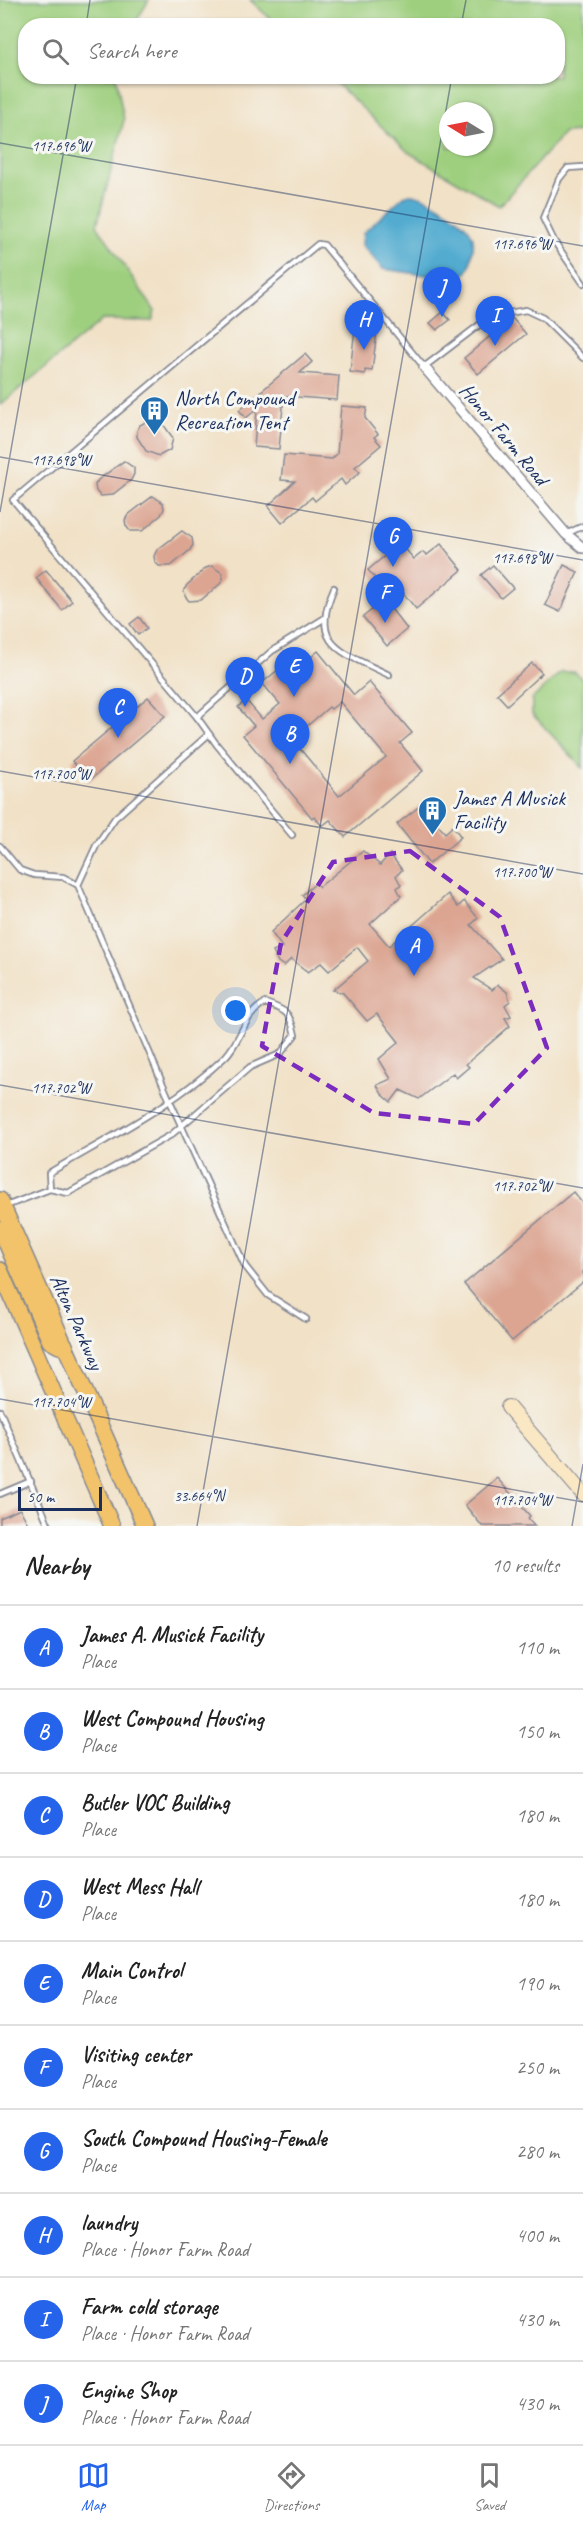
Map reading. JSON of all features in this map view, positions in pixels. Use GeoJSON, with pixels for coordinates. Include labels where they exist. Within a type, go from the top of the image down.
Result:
{"type":"FeatureCollection","features":[{"type":"Feature","properties":{"kind":"main road","name":"Alton Parkway"},"geometry":{"type":"LineString","coordinates":[[1,1203],[145,1526]]}},
{"type":"Feature","properties":{"kind":"main road"},"geometry":{"type":"LineString","coordinates":[[0,1229],[50,1341],[59,1346],[65,1345]]}},
{"type":"Feature","properties":{"kind":"main road"},"geometry":{"type":"LineString","coordinates":[[0,1270],[112,1526]]}},
{"type":"Feature","properties":{"kind":"street","name":"Honor Farm Road"},"geometry":{"type":"LineString","coordinates":[[424,367],[566,534],[583,548]]}},
{"type":"Feature","properties":{"kind":"street"},"geometry":{"type":"LineString","coordinates":[[508,1407],[583,1494]]}},
{"type":"Feature","properties":{"kind":"lane"},"geometry":{"type":"LineString","coordinates":[[583,167],[568,168],[559,179],[543,218],[554,241],[583,283]]}},
{"type":"Feature","properties":{"kind":"lane"},"geometry":{"type":"LineString","coordinates":[[292,835],[209,734],[198,717],[13,500],[318,244],[324,245],[424,367],[491,316],[526,310],[543,318],[583,358]]}},
{"type":"Feature","properties":{"kind":"lane"},"geometry":{"type":"LineString","coordinates":[[566,534],[583,526]]}},
{"type":"Feature","properties":{"kind":"lane"},"geometry":{"type":"LineString","coordinates":[[334,588],[326,606],[324,630],[334,646],[389,675]]}},
{"type":"Feature","properties":{"kind":"lane"},"geometry":{"type":"LineString","coordinates":[[198,717],[272,651],[325,618]]}},
{"type":"Feature","properties":{"kind":"lane"},"geometry":{"type":"LineString","coordinates":[[78,885],[96,846],[115,818],[209,734]]}},
{"type":"Feature","properties":{"kind":"lane"},"geometry":{"type":"LineString","coordinates":[[0,846],[20,870],[34,875],[63,877],[78,885],[170,1101],[245,1266],[268,1295],[306,1319]]}},
{"type":"Feature","properties":{"kind":"lane"},"geometry":{"type":"LineString","coordinates":[[1,1203],[50,1189],[68,1193],[182,1128],[250,1067],[280,1054],[296,1035],[292,1020],[284,1010],[265,1003],[253,1009],[239,1038],[226,1056],[170,1101],[49,1173],[50,1189]]}},
{"type":"Feature","properties":{"kind":"lane"},"geometry":{"type":"LineString","coordinates":[[0,1411],[49,1526]]}},
{"type":"Feature","properties":{"kind":"lane"},"geometry":{"type":"LineString","coordinates":[[0,1494],[31,1482]]}},
{"type":"Feature","properties":{"kind":"highlighted area"},"geometry":{"type":"Polygon","coordinates":[[[410,851],[500,917],[547,1048],[474,1124],[374,1113],[262,1046],[281,943],[333,862],[410,851]]]}},
{"type":"Feature","properties":{"kind":"green space"},"geometry":{"type":"Polygon","coordinates":[[[0,0],[149,0],[138,18],[18,18],[18,84],[117,84],[124,120],[97,225],[155,311],[152,321],[102,320],[0,405],[0,0]]]}},
{"type":"Feature","properties":{"kind":"green space"},"geometry":{"type":"Polygon","coordinates":[[[250,0],[583,0],[583,132],[564,133],[499,206],[408,152],[337,84],[565,84],[565,18],[269,18],[250,0]]]}},
{"type":"Feature","properties":{"kind":"green space"},"geometry":{"type":"Polygon","coordinates":[[[561,672],[575,672],[583,680],[583,768],[532,714],[532,699],[561,672]]]}},
{"type":"Feature","properties":{"kind":"water"},"geometry":{"type":"Polygon","coordinates":[[[410,194],[425,198],[443,209],[461,221],[471,233],[473,250],[469,267],[464,274],[454,279],[383,269],[362,245],[363,233],[404,196],[410,194]]]}},
{"type":"Feature","properties":{"kind":"building"},"geometry":{"type":"Polygon","coordinates":[[[443,312],[450,320],[437,330],[430,323],[443,312]]]}},
{"type":"Feature","properties":{"kind":"building"},"geometry":{"type":"Polygon","coordinates":[[[512,318],[526,334],[478,374],[464,358],[512,318]]]}},
{"type":"Feature","properties":{"kind":"building"},"geometry":{"type":"Polygon","coordinates":[[[355,328],[377,331],[372,371],[365,370],[365,374],[350,372],[355,328]]]}},
{"type":"Feature","properties":{"kind":"building"},"geometry":{"type":"Polygon","coordinates":[[[305,354],[312,362],[300,373],[339,376],[337,400],[284,396],[279,449],[254,447],[257,409],[246,418],[239,410],[305,354]]]}},
{"type":"Feature","properties":{"kind":"building"},"geometry":{"type":"Polygon","coordinates":[[[341,406],[367,408],[365,418],[378,434],[374,437],[381,445],[355,467],[360,472],[345,485],[341,479],[315,501],[312,497],[282,523],[268,506],[295,481],[281,480],[284,455],[332,459],[337,454],[341,406]]]}},
{"type":"Feature","properties":{"kind":"building","name":"North Compound Recreation Tent"},"geometry":{"type":"Polygon","coordinates":[[[151,419],[163,424],[173,438],[170,450],[159,456],[146,451],[137,437],[140,425],[151,419]]]}},
{"type":"Feature","properties":{"kind":"building"},"geometry":{"type":"Polygon","coordinates":[[[124,461],[134,468],[131,480],[112,495],[100,496],[95,485],[98,480],[124,461]]]}},
{"type":"Feature","properties":{"kind":"building"},"geometry":{"type":"Polygon","coordinates":[[[153,496],[163,503],[164,509],[161,515],[142,531],[130,531],[125,520],[128,515],[153,496]]]}},
{"type":"Feature","properties":{"kind":"building"},"geometry":{"type":"Polygon","coordinates":[[[182,531],[192,538],[193,545],[190,550],[171,566],[159,566],[154,556],[157,550],[182,531]]]}},
{"type":"Feature","properties":{"kind":"building"},"geometry":{"type":"Polygon","coordinates":[[[400,543],[414,559],[423,552],[427,555],[441,544],[462,570],[416,609],[396,584],[387,592],[368,570],[400,543]]]}},
{"type":"Feature","properties":{"kind":"building"},"geometry":{"type":"Polygon","coordinates":[[[493,565],[513,588],[501,598],[481,575],[493,565]]]}},
{"type":"Feature","properties":{"kind":"building"},"geometry":{"type":"Polygon","coordinates":[[[564,565],[578,572],[560,612],[545,605],[564,565]]]}},
{"type":"Feature","properties":{"kind":"building"},"geometry":{"type":"Polygon","coordinates":[[[212,566],[222,573],[223,579],[220,584],[201,600],[189,601],[184,590],[187,585],[206,568],[212,566]]]}},
{"type":"Feature","properties":{"kind":"building"},"geometry":{"type":"Polygon","coordinates":[[[46,570],[72,601],[62,610],[36,578],[46,570]]]}},
{"type":"Feature","properties":{"kind":"building"},"geometry":{"type":"Polygon","coordinates":[[[384,600],[407,629],[387,646],[363,617],[384,600]]]}},
{"type":"Feature","properties":{"kind":"building"},"geometry":{"type":"Polygon","coordinates":[[[139,617],[147,628],[138,635],[130,624],[139,617]]]}},
{"type":"Feature","properties":{"kind":"building"},"geometry":{"type":"Polygon","coordinates":[[[318,651],[354,695],[369,682],[412,733],[400,743],[423,771],[345,837],[330,820],[322,826],[314,816],[312,818],[243,735],[254,726],[238,707],[246,700],[262,719],[280,704],[262,683],[285,664],[293,673],[318,651]],[[340,702],[331,709],[329,707],[292,739],[339,796],[386,757],[340,702]]]}},
{"type":"Feature","properties":{"kind":"building"},"geometry":{"type":"Polygon","coordinates":[[[532,663],[542,673],[507,705],[497,694],[532,663]]]}},
{"type":"Feature","properties":{"kind":"building"},"geometry":{"type":"Polygon","coordinates":[[[148,697],[165,716],[89,781],[72,761],[148,697]]]}},
{"type":"Feature","properties":{"kind":"building","name":"James A Musick Facility"},"geometry":{"type":"Polygon","coordinates":[[[421,805],[445,833],[453,826],[461,837],[429,864],[397,824],[421,805]]]}},
{"type":"Feature","properties":{"kind":"building"},"geometry":{"type":"Polygon","coordinates":[[[363,851],[380,865],[390,854],[402,870],[396,876],[401,885],[397,888],[401,896],[370,924],[389,946],[448,894],[458,907],[464,901],[478,918],[471,925],[502,959],[474,978],[492,990],[498,985],[507,992],[510,1001],[505,1005],[511,1016],[505,1018],[510,1026],[466,1064],[469,1067],[456,1078],[453,1073],[419,1099],[400,1090],[391,1102],[382,1094],[377,1085],[391,1079],[379,1059],[399,1042],[377,1014],[367,1021],[343,993],[333,990],[368,961],[357,947],[329,971],[321,963],[308,972],[291,959],[284,966],[278,962],[273,952],[282,947],[271,932],[306,899],[302,895],[316,883],[319,887],[363,851]]]}},
{"type":"Feature","properties":{"kind":"building"},"geometry":{"type":"Polygon","coordinates":[[[573,1192],[583,1204],[583,1282],[512,1341],[464,1284],[573,1192]]]}},
{"type":"Feature","properties":{"kind":"building"},"geometry":{"type":"Polygon","coordinates":[[[497,1478],[530,1516],[528,1518],[535,1526],[482,1526],[465,1505],[497,1478]]]}},
{"type":"Feature","properties":{"kind":"building"},"geometry":{"type":"Polygon","coordinates":[[[20,1509],[29,1526],[0,1526],[0,1518],[20,1509]]]}},
{"type":"Feature","properties":{"kind":"place","name":"Engine Shop"},"geometry":{"type":"Point","coordinates":[442,317]}},
{"type":"Feature","properties":{"kind":"place","name":"Farm cold storage"},"geometry":{"type":"Point","coordinates":[495,346]}},
{"type":"Feature","properties":{"kind":"place","name":"laundry"},"geometry":{"type":"Point","coordinates":[364,350]}},
{"type":"Feature","properties":{"kind":"place","name":"North Compound Recreation Tent"},"geometry":{"type":"Point","coordinates":[154,436]}},
{"type":"Feature","properties":{"kind":"place","name":"South Compound Housing-Female"},"geometry":{"type":"Point","coordinates":[393,567]}},
{"type":"Feature","properties":{"kind":"place","name":"Visiting center"},"geometry":{"type":"Point","coordinates":[385,623]}},
{"type":"Feature","properties":{"kind":"place","name":"Main Control"},"geometry":{"type":"Point","coordinates":[294,697]}},
{"type":"Feature","properties":{"kind":"place","name":"West Mess Hall"},"geometry":{"type":"Point","coordinates":[245,707]}},
{"type":"Feature","properties":{"kind":"place","name":"Butler VOC Building"},"geometry":{"type":"Point","coordinates":[118,738]}},
{"type":"Feature","properties":{"kind":"place","name":"West Compound Housing"},"geometry":{"type":"Point","coordinates":[290,764]}},
{"type":"Feature","properties":{"kind":"place","name":"James A Musick Facility"},"geometry":{"type":"Point","coordinates":[433,836]}},
{"type":"Feature","properties":{"kind":"place","name":"James A. Musick Facility"},"geometry":{"type":"Point","coordinates":[414,976]}}]}
